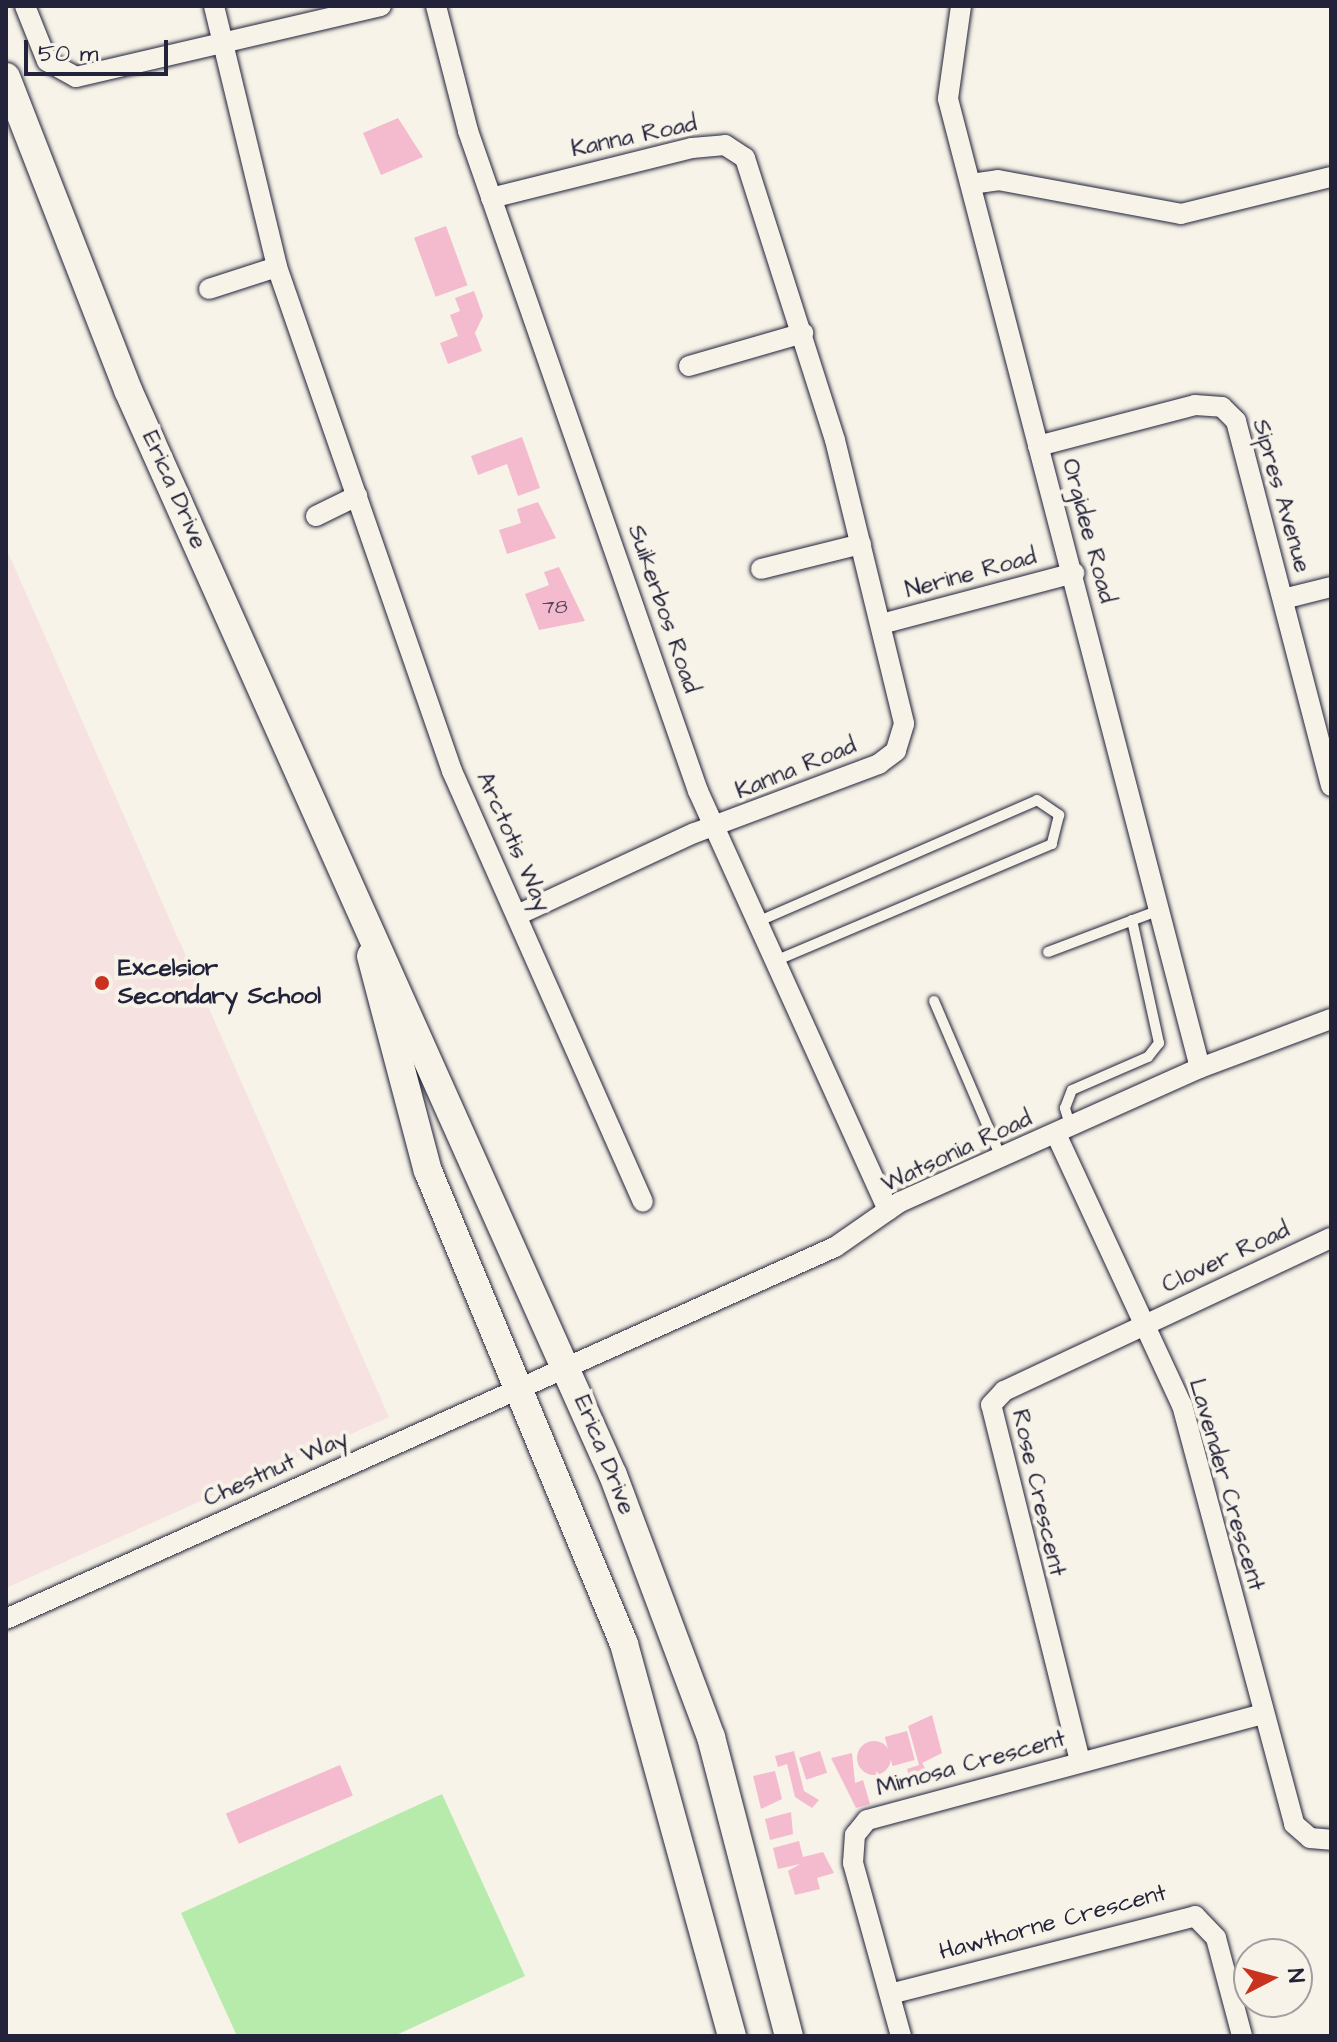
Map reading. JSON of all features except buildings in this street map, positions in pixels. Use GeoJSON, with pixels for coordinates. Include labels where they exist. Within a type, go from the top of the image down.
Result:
{"type":"FeatureCollection","features":[{"type":"Feature","properties":{"kind":"main road","name":"Erica Drive"},"geometry":{"type":"LineString","coordinates":[[6,77],[87,293],[569,1367],[711,1737],[789,2036]]}},
{"type":"Feature","properties":{"kind":"main road","name":"Erica Drive"},"geometry":{"type":"LineString","coordinates":[[356,897],[428,1171],[522,1386],[651,1726],[732,2036]]}},
{"type":"Feature","properties":{"kind":"street"},"geometry":{"type":"LineString","coordinates":[[25,6],[47,61],[76,77],[381,6]]}},
{"type":"Feature","properties":{"kind":"street","name":"Arctotis Way"},"geometry":{"type":"LineString","coordinates":[[214,6],[277,267],[452,771],[643,1202]]}},
{"type":"Feature","properties":{"kind":"street","name":"Suikerbos Road"},"geometry":{"type":"LineString","coordinates":[[436,6],[491,198],[713,828],[888,1210]]}},
{"type":"Feature","properties":{"kind":"street","name":"Orgidee Road"},"geometry":{"type":"LineString","coordinates":[[961,6],[947,82],[1200,1068]]}},
{"type":"Feature","properties":{"kind":"street","name":"Kanna Road"},"geometry":{"type":"LineString","coordinates":[[491,198],[725,145],[754,172],[803,333],[861,544],[904,724],[896,751],[517,915]]}},
{"type":"Feature","properties":{"kind":"street"},"geometry":{"type":"LineString","coordinates":[[971,184],[998,180],[1181,214],[1331,177]]}},
{"type":"Feature","properties":{"kind":"street"},"geometry":{"type":"LineString","coordinates":[[209,289],[277,267]]}},
{"type":"Feature","properties":{"kind":"street"},"geometry":{"type":"LineString","coordinates":[[689,366],[803,333]]}},
{"type":"Feature","properties":{"kind":"street","name":"Sipres Avenue"},"geometry":{"type":"LineString","coordinates":[[1038,446],[1195,405],[1222,407],[1242,437],[1331,786]]}},
{"type":"Feature","properties":{"kind":"street"},"geometry":{"type":"LineString","coordinates":[[316,516],[357,496]]}},
{"type":"Feature","properties":{"kind":"street"},"geometry":{"type":"LineString","coordinates":[[761,569],[861,544]]}},
{"type":"Feature","properties":{"kind":"street","name":"Nerine Road"},"geometry":{"type":"LineString","coordinates":[[881,624],[1074,573]]}},
{"type":"Feature","properties":{"kind":"street"},"geometry":{"type":"LineString","coordinates":[[1283,599],[1331,587]]}},
{"type":"Feature","properties":{"kind":"street","name":"Watsonia Road"},"geometry":{"type":"LineString","coordinates":[[569,1367],[856,1237],[888,1210],[1001,1157],[1200,1068],[1331,1019]]}},
{"type":"Feature","properties":{"kind":"street","name":"Lavender Crescent"},"geometry":{"type":"LineString","coordinates":[[1064,1131],[1144,1325],[1182,1405],[1294,1824],[1310,1838],[1331,1840]]}},
{"type":"Feature","properties":{"kind":"street","name":"Clover Road"},"geometry":{"type":"LineString","coordinates":[[1144,1325],[1329,1245]]}},
{"type":"Feature","properties":{"kind":"street","name":"Rose Crescent"},"geometry":{"type":"LineString","coordinates":[[1080,1761],[991,1405],[1004,1391],[1144,1325]]}},
{"type":"Feature","properties":{"kind":"street","name":"Chestnut Way"},"geometry":{"type":"LineString","coordinates":[[6,1619],[569,1367]]}},
{"type":"Feature","properties":{"kind":"street","name":"Mimosa Crescent"},"geometry":{"type":"LineString","coordinates":[[901,2036],[853,1863],[862,1824],[1080,1761],[1263,1714]]}},
{"type":"Feature","properties":{"kind":"street","name":"Hawthorne Crescent"},"geometry":{"type":"LineString","coordinates":[[890,1994],[1195,1916],[1216,1938],[1242,2036]]}},
{"type":"Feature","properties":{"kind":"lane"},"geometry":{"type":"LineString","coordinates":[[756,923],[1037,800],[1059,815],[1052,844],[773,962]]}},
{"type":"Feature","properties":{"kind":"lane"},"geometry":{"type":"LineString","coordinates":[[1048,952],[1160,910]]}},
{"type":"Feature","properties":{"kind":"lane"},"geometry":{"type":"LineString","coordinates":[[1064,1131],[1065,1108],[1072,1090],[1148,1057],[1159,1043],[1132,920]]}},
{"type":"Feature","properties":{"kind":"lane"},"geometry":{"type":"LineString","coordinates":[[934,1001],[1001,1157]]}},
{"type":"Feature","properties":{"kind":"shaded area","name":"Excelsior Secondary School"},"geometry":{"type":"Polygon","coordinates":[[[6,548],[389,1417],[6,1588],[6,548]]]}},
{"type":"Feature","properties":{"kind":"green space"},"geometry":{"type":"Polygon","coordinates":[[[442,1794],[525,1976],[394,2036],[237,2036],[181,1913],[442,1794]]]}},
{"type":"Feature","properties":{"kind":"place","name":"Excelsior Secondary School"},"geometry":{"type":"Point","coordinates":[102,983]}}]}
